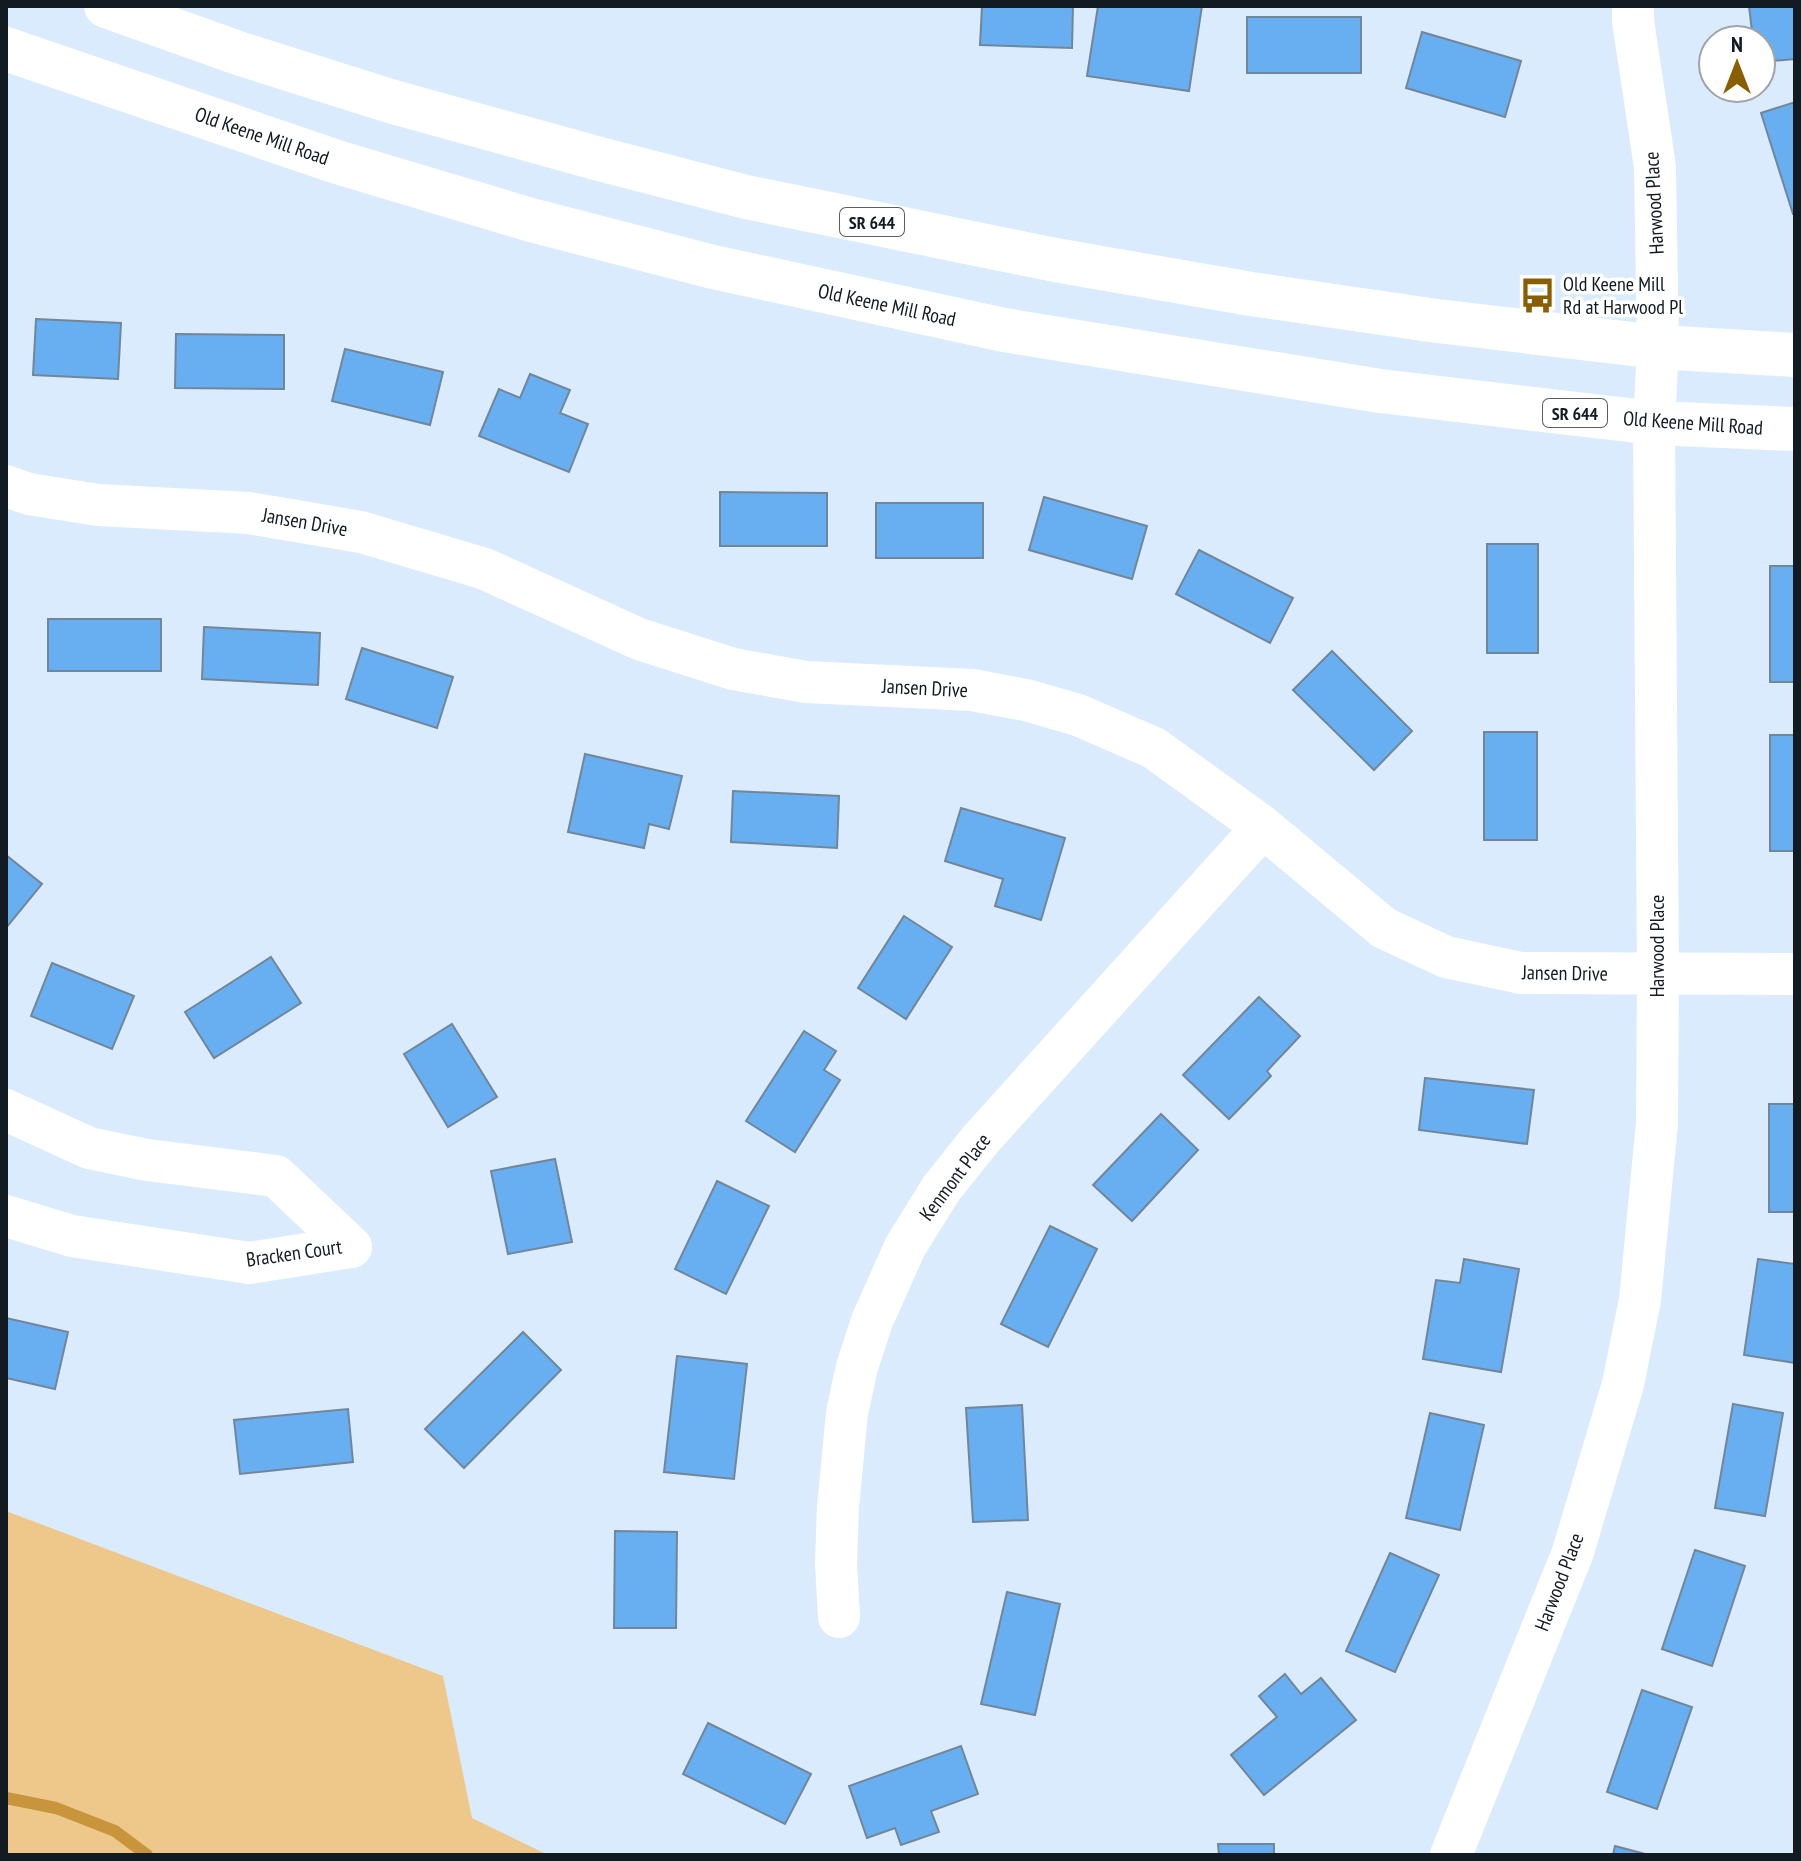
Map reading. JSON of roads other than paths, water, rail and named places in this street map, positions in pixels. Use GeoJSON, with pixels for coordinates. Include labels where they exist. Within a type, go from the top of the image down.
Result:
{"type":"FeatureCollection","features":[{"type":"Feature","properties":{"kind":"main road","name":"SR 644"},"geometry":{"type":"LineString","coordinates":[[106,6],[241,54],[390,101],[746,197],[1055,260],[1251,294],[1437,321],[1658,347],[1795,355]]}},
{"type":"Feature","properties":{"kind":"main road","name":"Old Keene Mill Road"},"geometry":{"type":"LineString","coordinates":[[6,49],[337,162],[531,220],[713,267],[1004,330],[1380,391],[1654,423],[1795,429]]}},
{"type":"Feature","properties":{"kind":"street","name":"Harwood Place"},"geometry":{"type":"LineString","coordinates":[[1451,1855],[1573,1552],[1623,1384],[1640,1300],[1657,1123],[1654,423],[1658,347],[1655,167],[1633,6]]}},
{"type":"Feature","properties":{"kind":"street","name":"Jansen Drive"},"geometry":{"type":"LineString","coordinates":[[6,486],[29,494],[98,505],[249,513],[361,532],[485,569],[639,639],[733,669],[806,682],[972,690],[1026,700],[1078,715],[1154,748],[1263,827],[1384,928],[1446,957],[1521,973],[1795,974]]}},
{"type":"Feature","properties":{"kind":"street","name":"Kenmont Place"},"geometry":{"type":"LineString","coordinates":[[839,1617],[836,1563],[838,1507],[847,1413],[857,1367],[872,1321],[905,1247],[941,1189],[980,1140],[1263,827]]}},
{"type":"Feature","properties":{"kind":"street","name":"Bracken Court"},"geometry":{"type":"LineString","coordinates":[[6,1110],[89,1148],[147,1160],[276,1176],[351,1247],[249,1263],[72,1236],[6,1216]]}},
{"type":"Feature","properties":{"kind":"waterway"},"geometry":{"type":"LineString","coordinates":[[6,1798],[56,1808],[115,1831],[147,1855]]}},
{"type":"Feature","properties":{"kind":"place","name":"Old Keene Mill Rd at Harwood Pl"},"geometry":{"type":"Point","coordinates":[1537,295]}}]}
